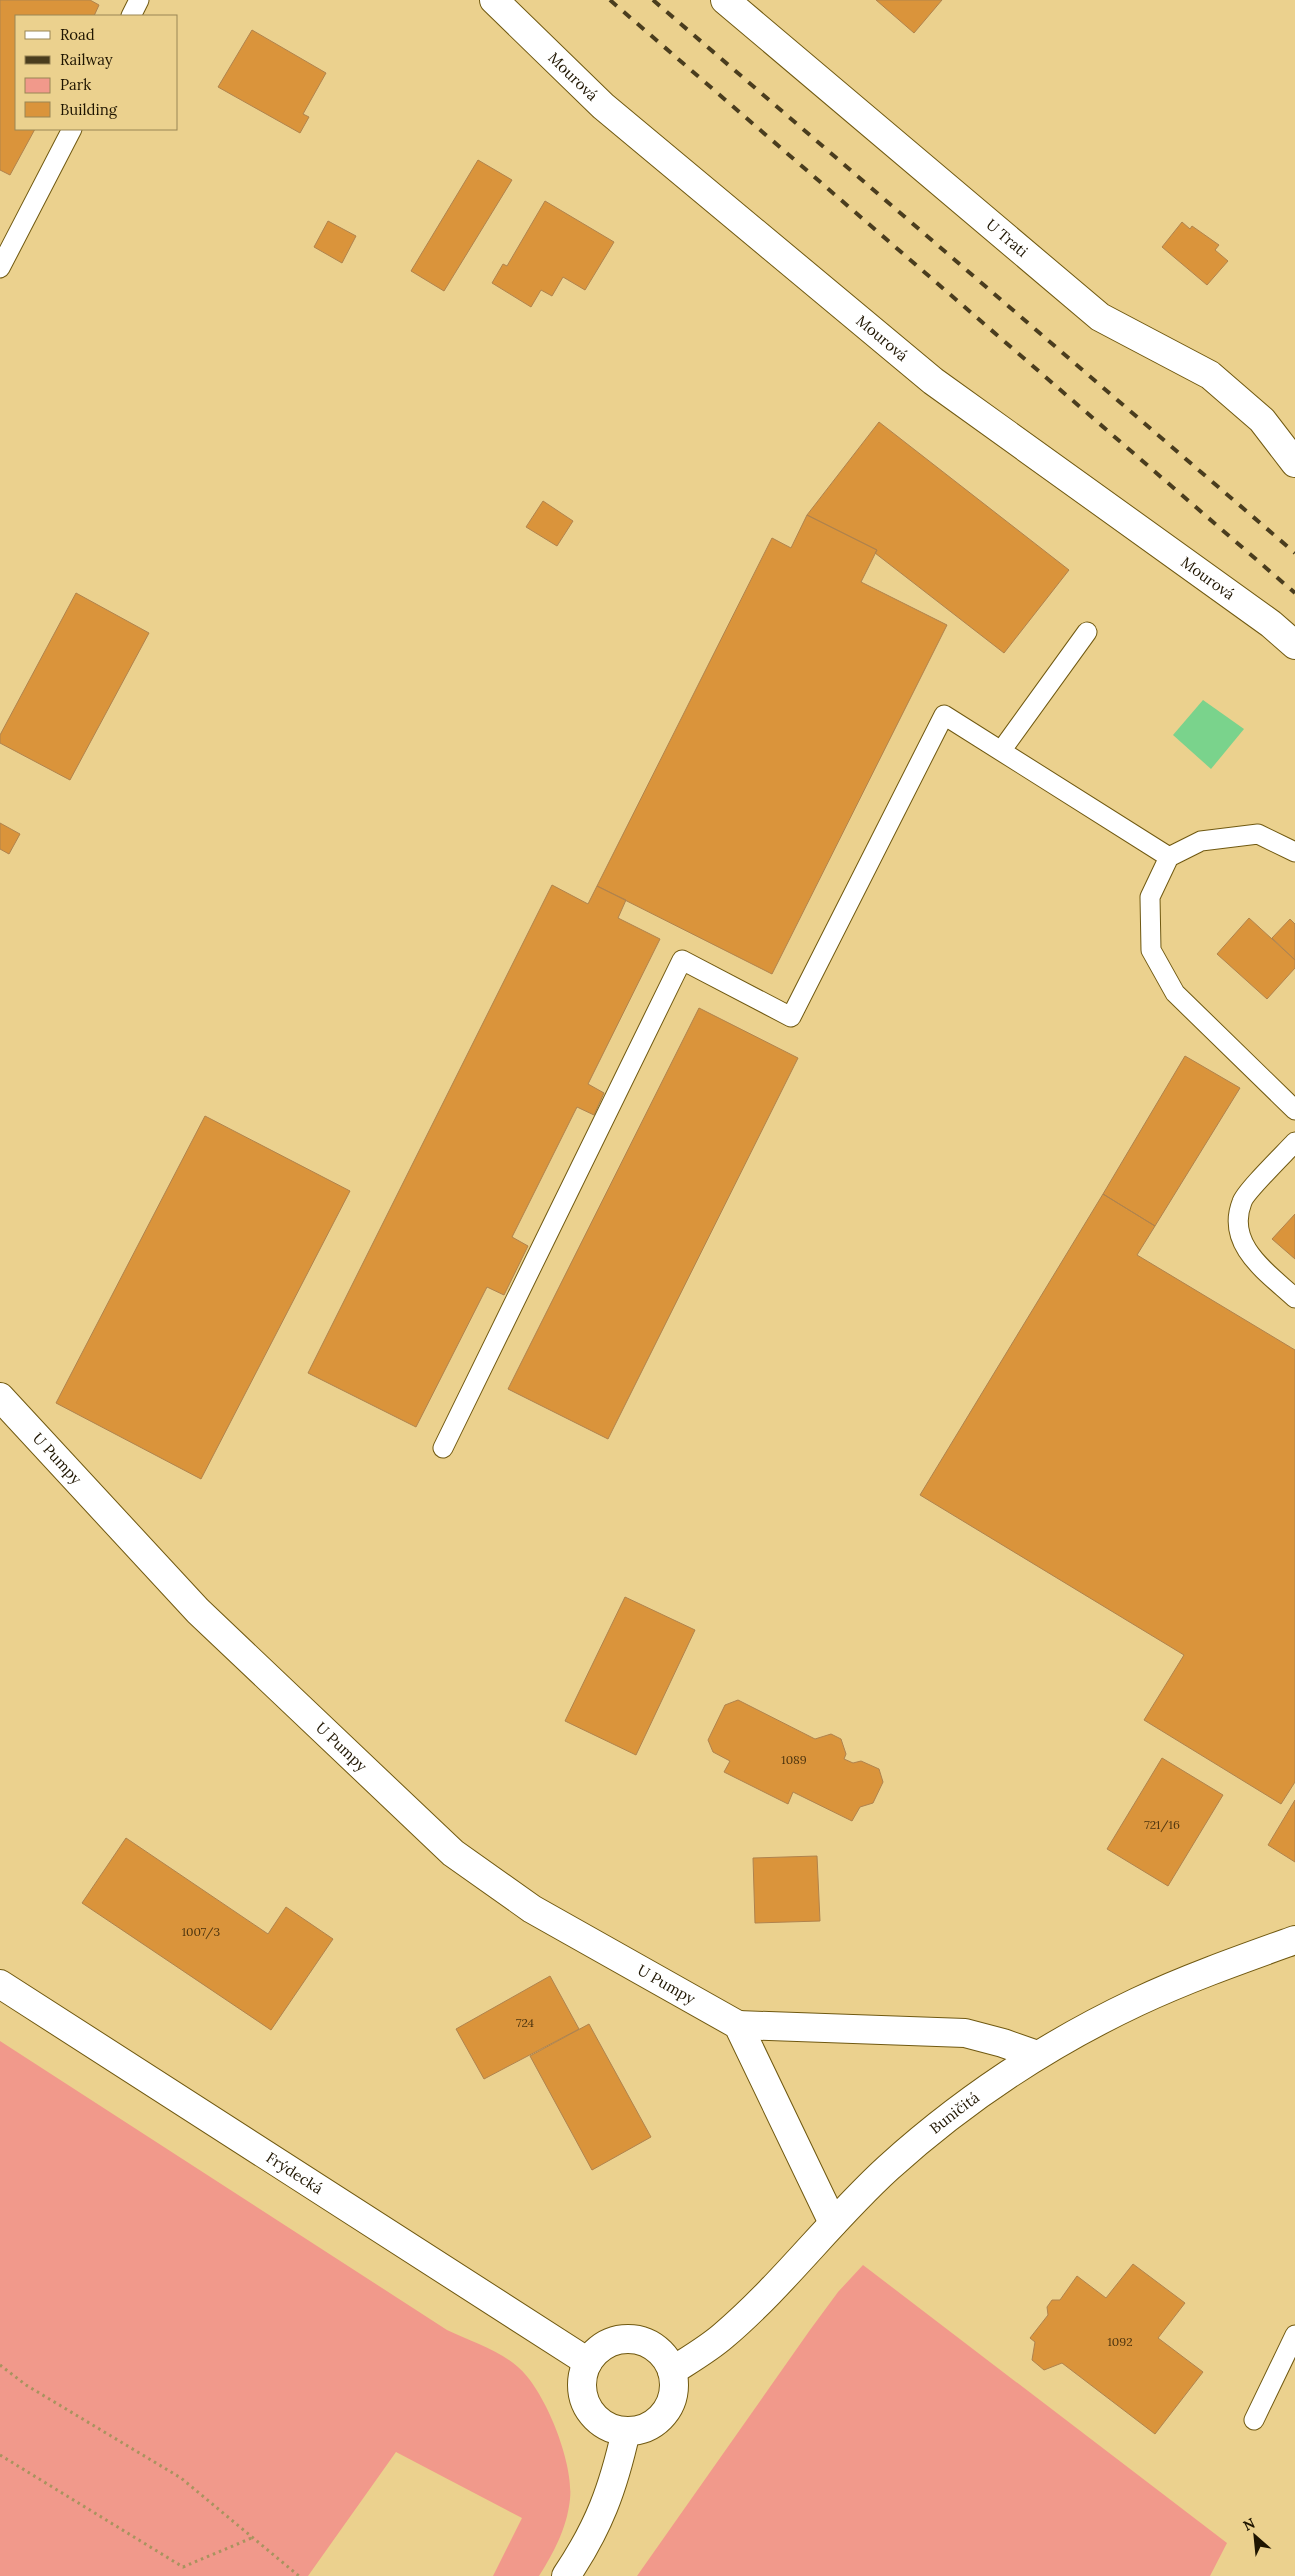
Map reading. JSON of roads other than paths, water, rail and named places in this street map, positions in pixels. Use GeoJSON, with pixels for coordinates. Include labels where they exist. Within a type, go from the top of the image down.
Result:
{"type":"FeatureCollection","features":[{"type":"Feature","properties":{"kind":"street","name":"Mourová"},"geometry":{"type":"LineString","coordinates":[[494,0],[603,106],[933,381],[1271,624],[1295,645]]}},
{"type":"Feature","properties":{"kind":"street","name":"U Trati"},"geometry":{"type":"LineString","coordinates":[[725,0],[1100,317],[1210,375],[1262,420],[1295,463]]}},
{"type":"Feature","properties":{"kind":"street","name":"U Pumpy"},"geometry":{"type":"LineString","coordinates":[[0,1397],[198,1612],[453,1853],[532,1909],[738,2025],[965,2033],[1003,2043],[1037,2055]]}},
{"type":"Feature","properties":{"kind":"street","name":"Buničitá"},"geometry":{"type":"LineString","coordinates":[[672,2371],[722,2337],[765,2296],[833,2223],[887,2169],[949,2116],[1037,2055],[1137,2002],[1212,1970],[1295,1940]]}},
{"type":"Feature","properties":{"kind":"street","name":"Frýdecká"},"geometry":{"type":"LineString","coordinates":[[0,1984],[588,2362]]}},
{"type":"Feature","properties":{"kind":"street"},"geometry":{"type":"LineString","coordinates":[[738,2025],[833,2223]]}},
{"type":"Feature","properties":{"kind":"street"},"geometry":{"type":"LineString","coordinates":[[619,2340],[635,2340],[656,2348],[672,2371],[673,2393],[665,2413],[648,2427],[626,2431],[604,2425],[586,2405],[582,2384],[588,2362],[594,2353],[608,2344],[619,2340]]}},
{"type":"Feature","properties":{"kind":"street"},"geometry":{"type":"LineString","coordinates":[[566,2576],[586,2546],[605,2507],[617,2473],[626,2431]]}},
{"type":"Feature","properties":{"kind":"lane"},"geometry":{"type":"LineString","coordinates":[[132,15],[139,0]]}},
{"type":"Feature","properties":{"kind":"lane"},"geometry":{"type":"LineString","coordinates":[[0,268],[71,130]]}},
{"type":"Feature","properties":{"kind":"lane"},"geometry":{"type":"LineString","coordinates":[[1001,751],[1087,632]]}},
{"type":"Feature","properties":{"kind":"lane"},"geometry":{"type":"LineString","coordinates":[[443,1448],[682,960],[791,1017],[944,715],[1169,857]]}},
{"type":"Feature","properties":{"kind":"lane"},"geometry":{"type":"LineString","coordinates":[[1295,852],[1258,834],[1201,841],[1169,857],[1150,898],[1151,950],[1175,993],[1295,1110]]}},
{"type":"Feature","properties":{"kind":"lane"},"geometry":{"type":"LineString","coordinates":[[1295,1142],[1242,1201],[1238,1232],[1252,1259],[1295,1298]]}},
{"type":"Feature","properties":{"kind":"lane"},"geometry":{"type":"LineString","coordinates":[[1254,2420],[1295,2335]]}},
{"type":"Feature","properties":{"kind":"railway"},"geometry":{"type":"LineString","coordinates":[[610,0],[1295,593]]}},
{"type":"Feature","properties":{"kind":"railway"},"geometry":{"type":"LineString","coordinates":[[653,0],[1295,553]]}}]}
